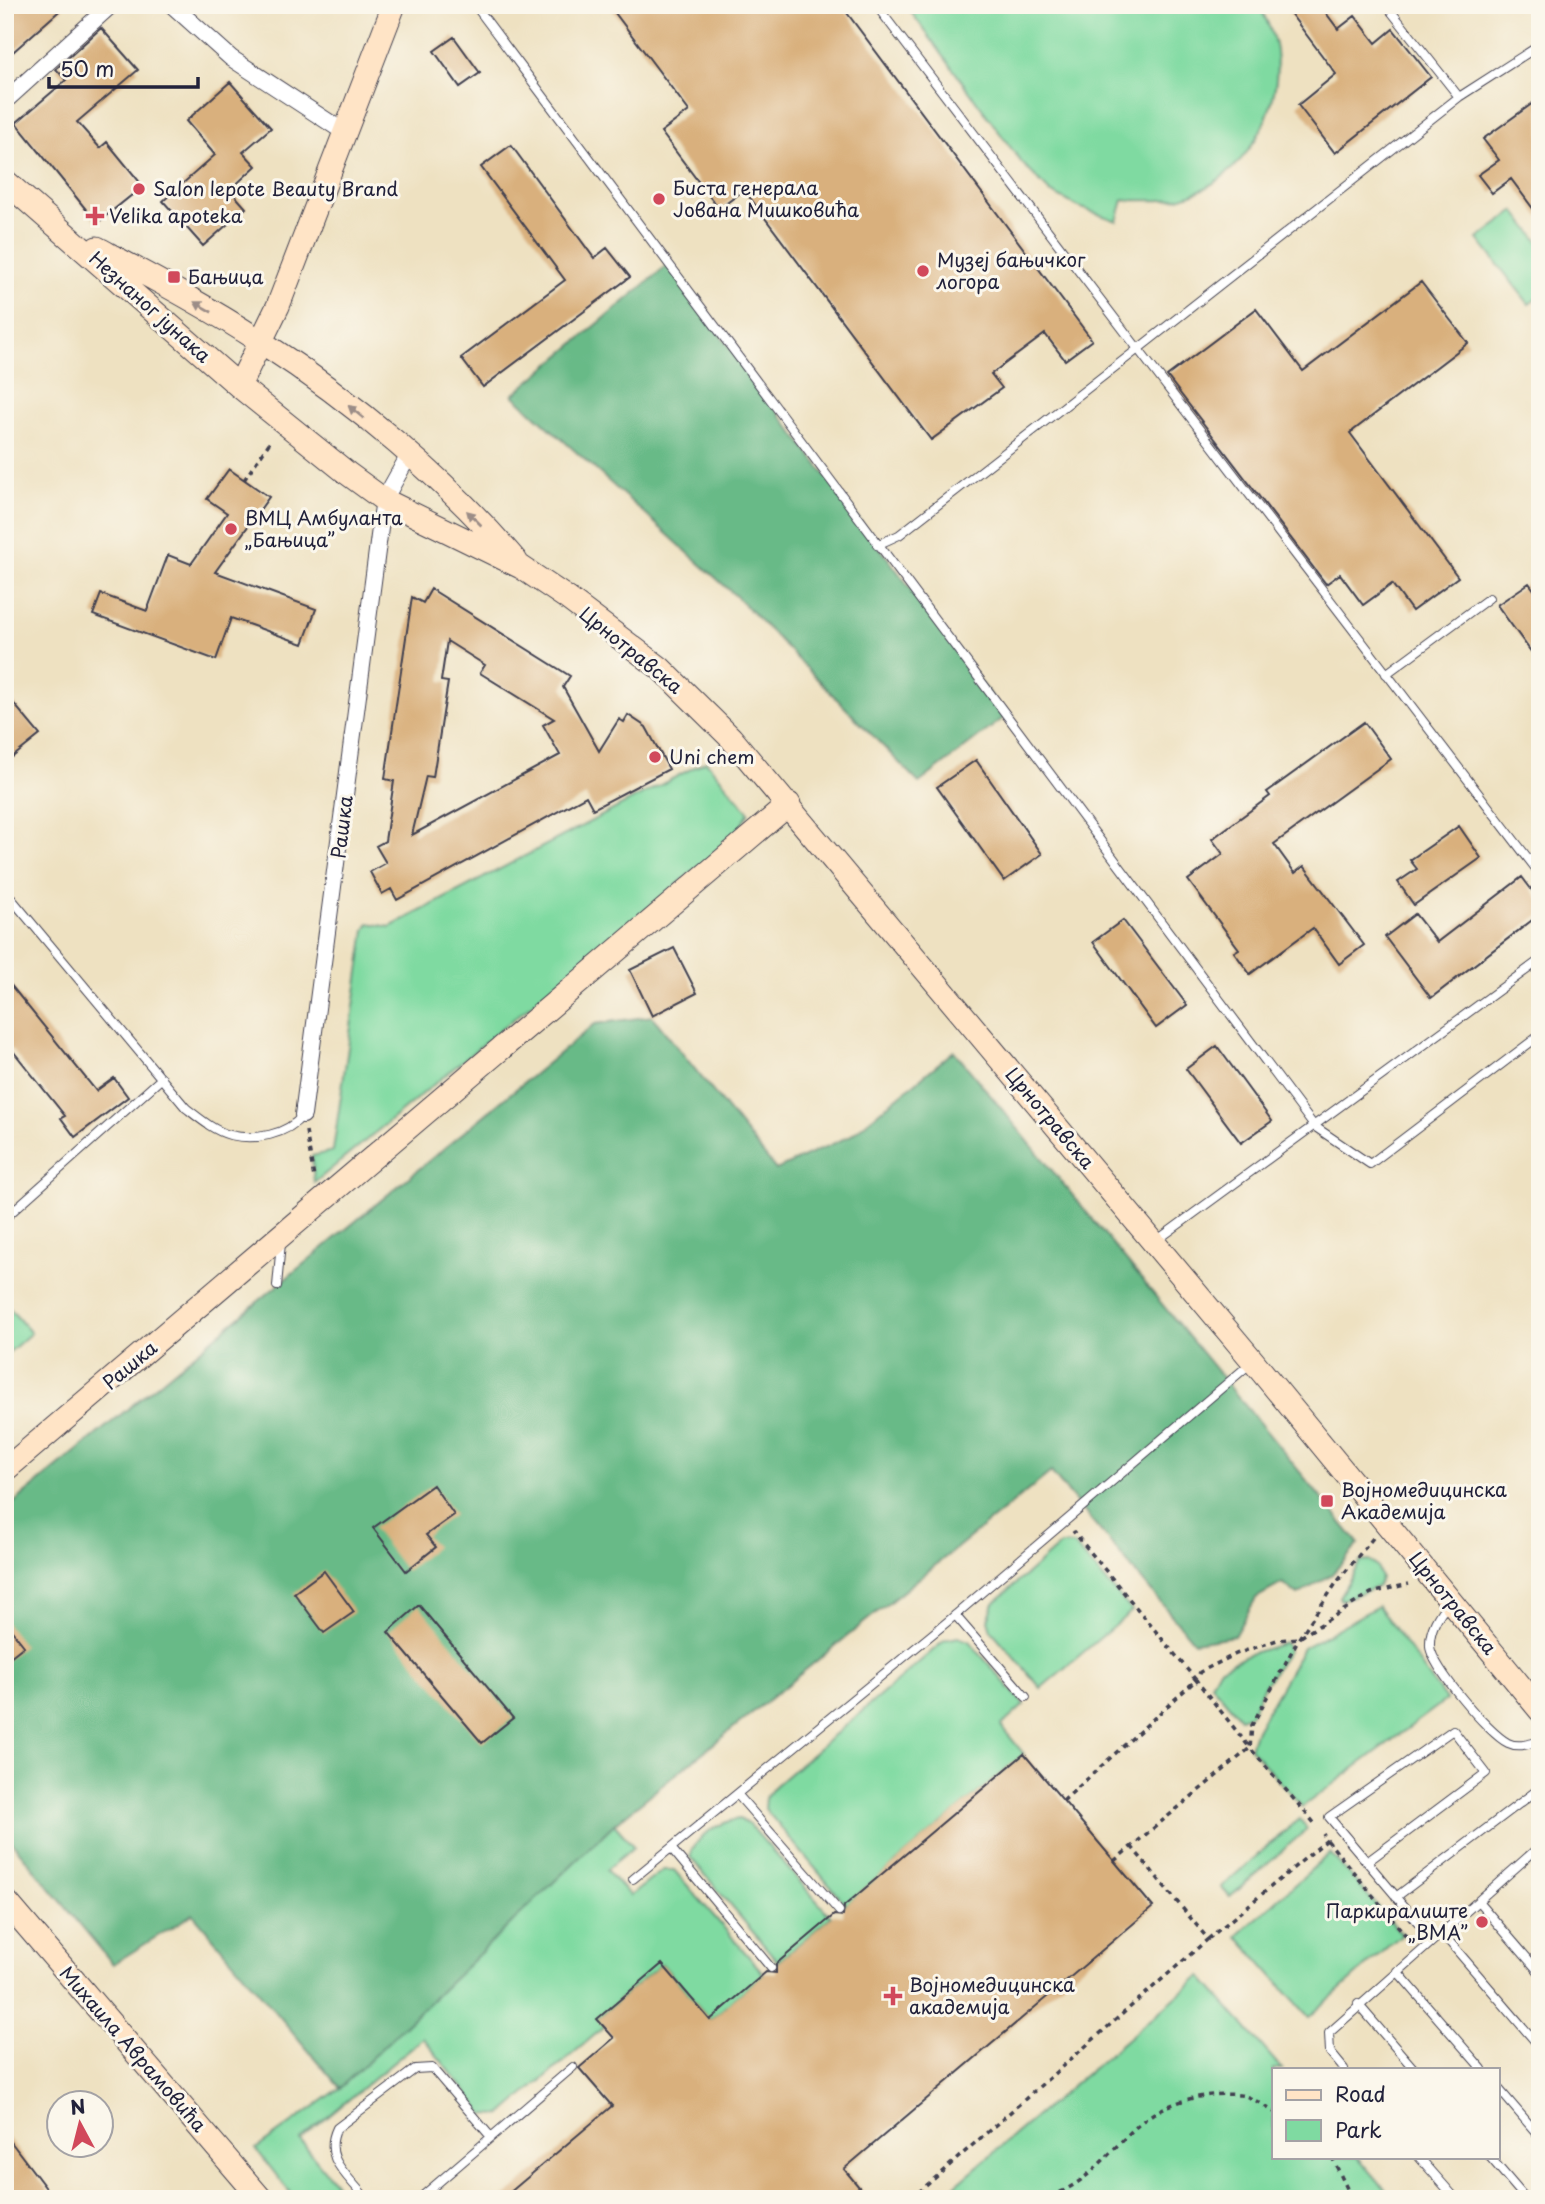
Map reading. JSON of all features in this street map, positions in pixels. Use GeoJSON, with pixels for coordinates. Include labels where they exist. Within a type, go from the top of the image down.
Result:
{"type":"FeatureCollection","features":[{"type":"Feature","properties":{"kind":"main road"},"geometry":{"type":"LineString","coordinates":[[239,386],[261,341],[394,5]]}},
{"type":"Feature","properties":{"kind":"main road","name":"Незнаног јунака"},"geometry":{"type":"LineString","coordinates":[[5,181],[61,227],[239,386]]}},
{"type":"Feature","properties":{"kind":"main road","name":"Незнаног јунака"},"geometry":{"type":"LineString","coordinates":[[61,227],[261,341]]}},
{"type":"Feature","properties":{"kind":"main road","name":"Црнотравска"},"geometry":{"type":"LineString","coordinates":[[261,341],[315,378],[409,455],[521,567],[660,668],[731,738],[1253,1361],[1540,1710]]}},
{"type":"Feature","properties":{"kind":"main road","name":"Црнотравска"},"geometry":{"type":"LineString","coordinates":[[239,386],[384,499],[521,567]]}},
{"type":"Feature","properties":{"kind":"main road","name":"Рашка"},"geometry":{"type":"LineString","coordinates":[[5,1470],[789,804]]}},
{"type":"Feature","properties":{"kind":"main road","name":"Михаила Аврамовића"},"geometry":{"type":"LineString","coordinates":[[5,1900],[261,2199]]}},
{"type":"Feature","properties":{"kind":"street"},"geometry":{"type":"LineString","coordinates":[[5,101],[111,5]]}},
{"type":"Feature","properties":{"kind":"street"},"geometry":{"type":"LineString","coordinates":[[172,5],[231,58],[344,132]]}},
{"type":"Feature","properties":{"kind":"street","name":"Рашка"},"geometry":{"type":"LineString","coordinates":[[303,1115],[384,499],[409,455]]}},
{"type":"Feature","properties":{"kind":"lane"},"geometry":{"type":"LineString","coordinates":[[475,5],[1314,1126],[1370,1164],[1540,1035]]}},
{"type":"Feature","properties":{"kind":"lane"},"geometry":{"type":"LineString","coordinates":[[876,5],[1540,874]]}},
{"type":"Feature","properties":{"kind":"lane"},"geometry":{"type":"LineString","coordinates":[[1386,5],[1459,97]]}},
{"type":"Feature","properties":{"kind":"lane"},"geometry":{"type":"LineString","coordinates":[[877,545],[899,535],[1459,97],[1540,45]]}},
{"type":"Feature","properties":{"kind":"lane"},"geometry":{"type":"LineString","coordinates":[[1386,674],[1489,598]]}},
{"type":"Feature","properties":{"kind":"lane"},"geometry":{"type":"LineString","coordinates":[[5,891],[186,1108],[229,1135],[256,1136],[282,1132],[294,1125],[303,1115]]}},
{"type":"Feature","properties":{"kind":"lane"},"geometry":{"type":"LineString","coordinates":[[1154,1243],[1540,960]]}},
{"type":"Feature","properties":{"kind":"lane"},"geometry":{"type":"LineString","coordinates":[[5,1218],[162,1079]]}},
{"type":"Feature","properties":{"kind":"lane"},"geometry":{"type":"LineString","coordinates":[[277,1286],[282,1237]]}},
{"type":"Feature","properties":{"kind":"lane"},"geometry":{"type":"LineString","coordinates":[[633,1879],[955,1615],[1253,1361]]}},
{"type":"Feature","properties":{"kind":"lane"},"geometry":{"type":"LineString","coordinates":[[1451,1599],[1439,1614],[1430,1638],[1433,1659],[1494,1735],[1511,1745],[1540,1741]]}},
{"type":"Feature","properties":{"kind":"lane"},"geometry":{"type":"LineString","coordinates":[[955,1615],[1026,1697]]}},
{"type":"Feature","properties":{"kind":"lane"},"geometry":{"type":"LineString","coordinates":[[1367,1862],[1486,1773],[1453,1730],[1329,1817],[1396,1897],[1433,1940]]}},
{"type":"Feature","properties":{"kind":"lane"},"geometry":{"type":"LineString","coordinates":[[1396,1897],[1540,1788]]}},
{"type":"Feature","properties":{"kind":"lane"},"geometry":{"type":"LineString","coordinates":[[737,1794],[839,1911]]}},
{"type":"Feature","properties":{"kind":"lane"},"geometry":{"type":"LineString","coordinates":[[1343,2068],[1330,2052],[1329,2032],[1540,1846]]}},
{"type":"Feature","properties":{"kind":"lane"},"geometry":{"type":"LineString","coordinates":[[671,1848],[771,1968]]}},
{"type":"Feature","properties":{"kind":"lane"},"geometry":{"type":"LineString","coordinates":[[1478,1901],[1540,1973]]}},
{"type":"Feature","properties":{"kind":"lane"},"geometry":{"type":"LineString","coordinates":[[1442,1933],[1540,2047]]}},
{"type":"Feature","properties":{"kind":"lane"},"geometry":{"type":"LineString","coordinates":[[1397,1971],[1481,2068]]}},
{"type":"Feature","properties":{"kind":"lane"},"geometry":{"type":"LineString","coordinates":[[1358,2004],[1413,2068]]}},
{"type":"Feature","properties":{"kind":"lane"},"geometry":{"type":"LineString","coordinates":[[419,2199],[573,2067]]}},
{"type":"Feature","properties":{"kind":"lane"},"geometry":{"type":"LineString","coordinates":[[366,2199],[331,2154],[330,2143],[337,2128],[415,2069],[432,2068],[491,2137]]}},
{"type":"Feature","properties":{"kind":"lane"},"geometry":{"type":"LineString","coordinates":[[1500,2090],[1540,2137]]}},
{"type":"Feature","properties":{"kind":"lane"},"geometry":{"type":"LineString","coordinates":[[1420,2158],[1455,2199]]}},
{"type":"Feature","properties":{"kind":"lane"},"geometry":{"type":"LineString","coordinates":[[1491,2158],[1526,2199]]}},
{"type":"Feature","properties":{"kind":"path"},"geometry":{"type":"LineString","coordinates":[[244,480],[275,434]]}},
{"type":"Feature","properties":{"kind":"path"},"geometry":{"type":"LineString","coordinates":[[303,1115],[319,1205]]}},
{"type":"Feature","properties":{"kind":"path"},"geometry":{"type":"LineString","coordinates":[[1065,1521],[1402,1934],[1420,1950]]}},
{"type":"Feature","properties":{"kind":"path"},"geometry":{"type":"LineString","coordinates":[[1114,1861],[1250,1748],[1251,1724],[1299,1638],[1337,1582],[1375,1535]]}},
{"type":"Feature","properties":{"kind":"path"},"geometry":{"type":"LineString","coordinates":[[1063,1801],[1196,1680],[1200,1672],[1236,1654],[1277,1640],[1299,1638],[1371,1593],[1414,1583]]}},
{"type":"Feature","properties":{"kind":"path"},"geometry":{"type":"LineString","coordinates":[[911,2199],[1208,1939],[1327,1840]]}},
{"type":"Feature","properties":{"kind":"path"},"geometry":{"type":"LineString","coordinates":[[1131,1846],[1208,1939]]}},
{"type":"Feature","properties":{"kind":"path"},"geometry":{"type":"LineString","coordinates":[[1041,2199],[1058,2195],[1077,2184],[1143,2120],[1180,2102],[1213,2095],[1243,2095],[1272,2111]]}},
{"type":"Feature","properties":{"kind":"path"},"geometry":{"type":"LineString","coordinates":[[1332,2158],[1352,2199]]}},
{"type":"Feature","properties":{"kind":"green space"},"geometry":{"type":"Polygon","coordinates":[[[906,5],[1259,5],[1272,33],[1276,51],[1277,74],[1273,97],[1266,120],[1255,140],[1224,176],[1182,197],[1123,200],[1117,221],[1079,207],[1050,192],[1022,163],[906,5]]]}},
{"type":"Feature","properties":{"kind":"green space"},"geometry":{"type":"Polygon","coordinates":[[[1515,211],[1540,243],[1540,296],[1529,304],[1478,239],[1515,211]]]}},
{"type":"Feature","properties":{"kind":"green space"},"geometry":{"type":"Polygon","coordinates":[[[668,265],[1006,716],[919,783],[737,597],[513,395],[668,265]]]}},
{"type":"Feature","properties":{"kind":"green space"},"geometry":{"type":"Polygon","coordinates":[[[706,761],[749,812],[735,837],[314,1183],[312,1156],[333,1151],[365,930],[369,923],[390,927],[706,761]]]}},
{"type":"Feature","properties":{"kind":"green space"},"geometry":{"type":"Polygon","coordinates":[[[652,1016],[776,1170],[850,1136],[954,1051],[1359,1544],[1332,1574],[1298,1595],[1283,1583],[1256,1598],[1234,1636],[1194,1642],[1051,1472],[614,1824],[340,2088],[193,1914],[113,1964],[5,1834],[5,1510],[595,1024],[652,1016]]]}},
{"type":"Feature","properties":{"kind":"green space"},"geometry":{"type":"Polygon","coordinates":[[[5,1303],[31,1333],[5,1356],[5,1303]]]}},
{"type":"Feature","properties":{"kind":"green space"},"geometry":{"type":"Polygon","coordinates":[[[1060,1545],[1074,1545],[1132,1611],[1041,1688],[991,1630],[988,1620],[994,1603],[1060,1545]]]}},
{"type":"Feature","properties":{"kind":"green space"},"geometry":{"type":"Polygon","coordinates":[[[1369,1561],[1377,1566],[1381,1578],[1377,1587],[1341,1600],[1339,1597],[1360,1562],[1369,1561]]]}},
{"type":"Feature","properties":{"kind":"green space"},"geometry":{"type":"Polygon","coordinates":[[[1378,1606],[1446,1700],[1302,1807],[1250,1748],[1256,1730],[1303,1648],[1378,1606]]]}},
{"type":"Feature","properties":{"kind":"green space"},"geometry":{"type":"Polygon","coordinates":[[[958,1637],[969,1641],[1024,1705],[1001,1726],[1024,1754],[846,1905],[765,1809],[766,1797],[775,1786],[945,1640],[958,1637]]]}},
{"type":"Feature","properties":{"kind":"green space"},"geometry":{"type":"Polygon","coordinates":[[[1285,1643],[1288,1651],[1263,1688],[1250,1715],[1240,1718],[1211,1684],[1219,1669],[1246,1655],[1285,1643]]]}},
{"type":"Feature","properties":{"kind":"green space"},"geometry":{"type":"Polygon","coordinates":[[[739,1819],[750,1825],[831,1917],[778,1962],[690,1857],[697,1843],[709,1831],[739,1819]]]}},
{"type":"Feature","properties":{"kind":"green space"},"geometry":{"type":"Polygon","coordinates":[[[1299,1819],[1307,1829],[1230,1897],[1221,1887],[1299,1819]]]}},
{"type":"Feature","properties":{"kind":"green space"},"geometry":{"type":"Polygon","coordinates":[[[614,1824],[634,1847],[606,1870],[630,1896],[663,1870],[674,1870],[764,1974],[710,2020],[662,1964],[598,2018],[604,2027],[501,2115],[484,2114],[423,2038],[300,2140],[348,2199],[295,2199],[256,2149],[340,2088],[614,1824]]]}},
{"type":"Feature","properties":{"kind":"green space"},"geometry":{"type":"Polygon","coordinates":[[[1330,1853],[1402,1934],[1309,2017],[1237,1936],[1330,1853]]]}},
{"type":"Feature","properties":{"kind":"green space"},"geometry":{"type":"Polygon","coordinates":[[[1201,1976],[1281,2068],[1272,2068],[1272,2158],[1359,2158],[1394,2199],[939,2199],[1201,1976]]]}},
{"type":"Feature","properties":{"kind":"building"},"geometry":{"type":"Polygon","coordinates":[[[5,5],[66,5],[5,59],[5,5]]]}},
{"type":"Feature","properties":{"kind":"building","name":"Музеј бањичког логора"},"geometry":{"type":"Polygon","coordinates":[[[609,5],[841,5],[1092,340],[1065,360],[1045,334],[991,374],[1002,388],[931,440],[744,190],[719,209],[661,132],[689,111],[609,5]]]}},
{"type":"Feature","properties":{"kind":"building"},"geometry":{"type":"Polygon","coordinates":[[[1284,5],[1320,5],[1338,29],[1355,16],[1376,43],[1393,29],[1431,77],[1335,153],[1298,105],[1336,74],[1284,5]]]}},
{"type":"Feature","properties":{"kind":"building"},"geometry":{"type":"Polygon","coordinates":[[[101,28],[138,70],[77,122],[100,148],[107,142],[143,186],[97,223],[16,123],[66,80],[56,69],[101,28]]]}},
{"type":"Feature","properties":{"kind":"building"},"geometry":{"type":"Polygon","coordinates":[[[454,37],[480,73],[460,87],[434,51],[454,37]]]}},
{"type":"Feature","properties":{"kind":"building"},"geometry":{"type":"Polygon","coordinates":[[[230,82],[271,128],[243,152],[256,166],[230,190],[246,208],[203,246],[163,201],[215,155],[186,121],[230,82]]]}},
{"type":"Feature","properties":{"kind":"building"},"geometry":{"type":"Polygon","coordinates":[[[1540,98],[1540,218],[1511,179],[1492,193],[1478,175],[1499,160],[1483,139],[1540,98]]]}},
{"type":"Feature","properties":{"kind":"building"},"geometry":{"type":"Polygon","coordinates":[[[511,145],[594,258],[607,248],[630,277],[483,387],[461,358],[565,280],[481,167],[511,145]]]}},
{"type":"Feature","properties":{"kind":"building"},"geometry":{"type":"Polygon","coordinates":[[[1421,282],[1468,343],[1350,433],[1458,577],[1412,611],[1392,584],[1363,605],[1340,574],[1326,584],[1167,376],[1256,309],[1303,371],[1421,282]]]}},
{"type":"Feature","properties":{"kind":"building"},"geometry":{"type":"Polygon","coordinates":[[[229,469],[269,497],[215,572],[316,609],[303,644],[231,618],[216,660],[93,615],[101,594],[147,611],[168,555],[191,564],[227,513],[207,499],[229,469]]]}},
{"type":"Feature","properties":{"kind":"building"},"geometry":{"type":"Polygon","coordinates":[[[1529,583],[1540,598],[1540,664],[1497,605],[1529,583]]]}},
{"type":"Feature","properties":{"kind":"building"},"geometry":{"type":"Polygon","coordinates":[[[431,589],[570,676],[563,687],[599,751],[619,719],[624,722],[628,715],[646,727],[669,769],[593,809],[586,796],[397,900],[391,889],[382,894],[370,872],[386,863],[376,846],[385,841],[394,781],[385,779],[412,597],[423,603],[431,589]],[[447,641],[441,681],[448,682],[433,777],[426,776],[412,835],[560,755],[543,725],[554,719],[480,673],[485,665],[447,641]]]}},
{"type":"Feature","properties":{"kind":"building"},"geometry":{"type":"Polygon","coordinates":[[[5,693],[40,735],[5,763],[5,693]]]}},
{"type":"Feature","properties":{"kind":"building"},"geometry":{"type":"Polygon","coordinates":[[[1364,722],[1391,759],[1274,844],[1295,873],[1304,866],[1364,945],[1339,964],[1313,928],[1250,974],[1234,952],[1239,949],[1188,880],[1223,854],[1212,839],[1270,796],[1267,792],[1364,722]]]}},
{"type":"Feature","properties":{"kind":"building"},"geometry":{"type":"Polygon","coordinates":[[[976,760],[1042,854],[1004,881],[937,787],[976,760]]]}},
{"type":"Feature","properties":{"kind":"building"},"geometry":{"type":"Polygon","coordinates":[[[1459,826],[1481,858],[1414,905],[1398,882],[1417,869],[1410,860],[1459,826]]]}},
{"type":"Feature","properties":{"kind":"building"},"geometry":{"type":"Polygon","coordinates":[[[1522,877],[1540,901],[1540,914],[1431,998],[1385,937],[1415,914],[1437,942],[1522,877]]]}},
{"type":"Feature","properties":{"kind":"building"},"geometry":{"type":"Polygon","coordinates":[[[1123,920],[1187,1005],[1156,1028],[1093,942],[1123,920]]]}},
{"type":"Feature","properties":{"kind":"building"},"geometry":{"type":"Polygon","coordinates":[[[674,948],[697,993],[652,1016],[630,970],[674,948]]]}},
{"type":"Feature","properties":{"kind":"building"},"geometry":{"type":"Polygon","coordinates":[[[5,978],[96,1091],[114,1078],[128,1097],[75,1137],[61,1118],[65,1116],[5,1041],[5,978]]]}},
{"type":"Feature","properties":{"kind":"building"},"geometry":{"type":"Polygon","coordinates":[[[1217,1046],[1272,1121],[1241,1143],[1186,1069],[1217,1046]]]}},
{"type":"Feature","properties":{"kind":"building"},"geometry":{"type":"Polygon","coordinates":[[[433,1485],[454,1515],[426,1535],[436,1547],[406,1571],[373,1528],[433,1485]]]}},
{"type":"Feature","properties":{"kind":"building"},"geometry":{"type":"Polygon","coordinates":[[[324,1571],[354,1612],[324,1633],[294,1593],[324,1571]]]}},
{"type":"Feature","properties":{"kind":"building"},"geometry":{"type":"Polygon","coordinates":[[[419,1605],[513,1718],[482,1743],[388,1632],[419,1605]]]}},
{"type":"Feature","properties":{"kind":"building"},"geometry":{"type":"Polygon","coordinates":[[[5,1622],[24,1646],[5,1661],[5,1622]]]}},
{"type":"Feature","properties":{"kind":"building","name":"Војномедицинска академија"},"geometry":{"type":"Polygon","coordinates":[[[1024,1754],[1153,1907],[844,2169],[869,2199],[502,2199],[612,2106],[579,2068],[614,2038],[597,2019],[662,1964],[710,2020],[766,1972],[776,1973],[776,1964],[834,1915],[843,1916],[844,1906],[1024,1754]]]}},
{"type":"Feature","properties":{"kind":"building"},"geometry":{"type":"Polygon","coordinates":[[[5,2134],[54,2199],[5,2199],[5,2134]]]}},
{"type":"Feature","properties":{"kind":"place","name":"Salon lepote Beauty Brand"},"geometry":{"type":"Point","coordinates":[139,189]}},
{"type":"Feature","properties":{"kind":"place","name":"Биста генерала Јована Мишковића"},"geometry":{"type":"Point","coordinates":[659,199]}},
{"type":"Feature","properties":{"kind":"place","name":"Velika apoteka"},"geometry":{"type":"Point","coordinates":[95,216]}},
{"type":"Feature","properties":{"kind":"place","name":"Музеј бањичког логора"},"geometry":{"type":"Point","coordinates":[923,271]}},
{"type":"Feature","properties":{"kind":"place","name":"Бањица"},"geometry":{"type":"Point","coordinates":[174,277]}},
{"type":"Feature","properties":{"kind":"place","name":"ВМЦ Амбуланта „Бањица”"},"geometry":{"type":"Point","coordinates":[231,529]}},
{"type":"Feature","properties":{"kind":"place","name":"Uni chem"},"geometry":{"type":"Point","coordinates":[655,757]}},
{"type":"Feature","properties":{"kind":"place","name":"Војномедицинска Академија"},"geometry":{"type":"Point","coordinates":[1327,1501]}},
{"type":"Feature","properties":{"kind":"place","name":"Паркиралиште „ВМА”"},"geometry":{"type":"Point","coordinates":[1482,1922]}},
{"type":"Feature","properties":{"kind":"place","name":"Војномедицинска академија"},"geometry":{"type":"Point","coordinates":[893,1996]}}]}
